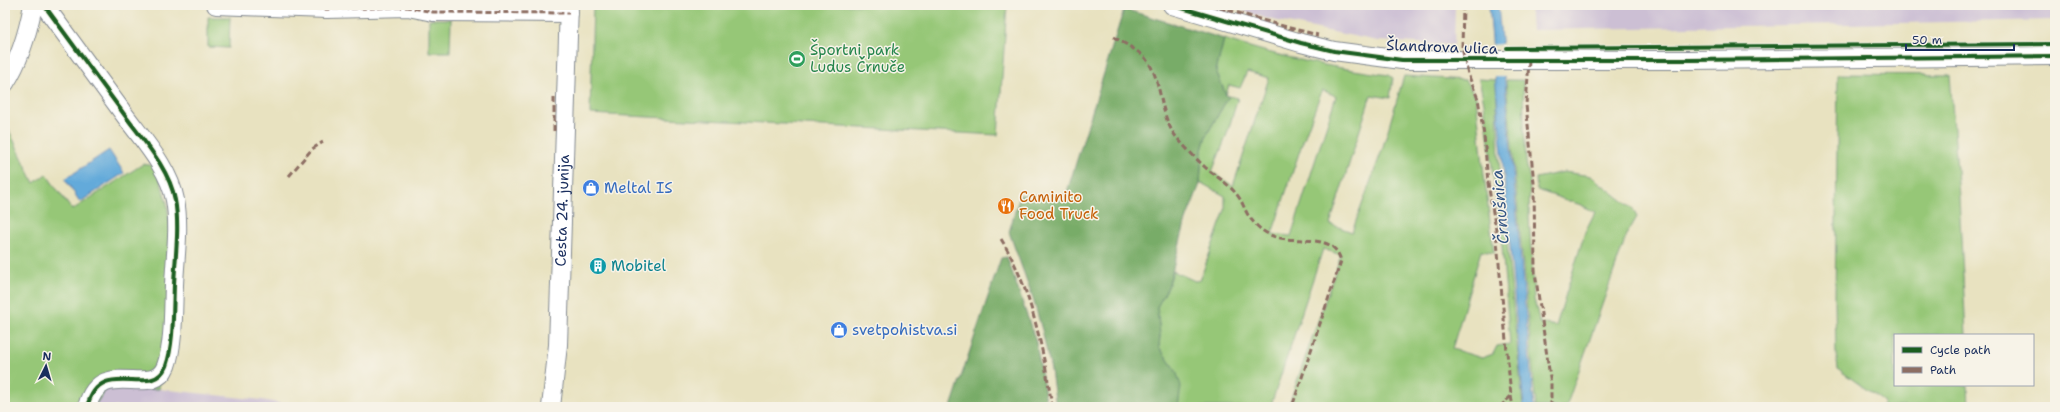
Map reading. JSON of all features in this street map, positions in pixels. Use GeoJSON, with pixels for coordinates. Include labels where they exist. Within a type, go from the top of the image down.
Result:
{"type":"FeatureCollection","features":[{"type":"Feature","properties":{"kind":"street"},"geometry":{"type":"LineString","coordinates":[[5,83],[11,74],[27,33],[33,5]]}},
{"type":"Feature","properties":{"kind":"street"},"geometry":{"type":"LineString","coordinates":[[44,5],[161,165],[175,200],[176,226],[172,330],[166,366],[160,377],[151,380],[115,381],[98,385],[90,395],[87,407]]}},
{"type":"Feature","properties":{"kind":"street","name":"Cesta 24. junija"},"geometry":{"type":"LineString","coordinates":[[216,5],[327,9],[408,7],[433,12],[569,9],[558,345],[551,407]]}},
{"type":"Feature","properties":{"kind":"street","name":"Šlandrova ulica"},"geometry":{"type":"LineString","coordinates":[[1172,5],[1254,31],[1334,51],[1402,60],[1508,61],[2055,56]]}},
{"type":"Feature","properties":{"kind":"shaded area"},"geometry":{"type":"Polygon","coordinates":[[[1225,5],[1455,5],[1454,45],[1378,41],[1268,19],[1225,5]]]}},
{"type":"Feature","properties":{"kind":"shaded area"},"geometry":{"type":"Polygon","coordinates":[[[1530,5],[2055,5],[2055,20],[1532,30],[1530,5]]]}},
{"type":"Feature","properties":{"kind":"shaded area"},"geometry":{"type":"Polygon","coordinates":[[[107,387],[159,389],[262,400],[299,407],[94,407],[107,387]]]}},
{"type":"Feature","properties":{"kind":"green space","name":"Športni park Ludus Črnuče"},"geometry":{"type":"Polygon","coordinates":[[[593,5],[1007,5],[998,135],[590,114],[593,5]]]}},
{"type":"Feature","properties":{"kind":"green space"},"geometry":{"type":"Polygon","coordinates":[[[1124,9],[1224,39],[1216,71],[1226,95],[1229,96],[1206,136],[1202,150],[1200,184],[1186,220],[1168,287],[1157,307],[1160,335],[1159,347],[1176,371],[1181,386],[1178,407],[1056,407],[1051,370],[1042,330],[1032,295],[1009,232],[1020,195],[1066,195],[1124,9]]]}},
{"type":"Feature","properties":{"kind":"green space"},"geometry":{"type":"Polygon","coordinates":[[[208,17],[230,17],[229,48],[208,47],[208,17]]]}},
{"type":"Feature","properties":{"kind":"green space"},"geometry":{"type":"Polygon","coordinates":[[[429,19],[451,19],[450,52],[429,52],[429,19]]]}},
{"type":"Feature","properties":{"kind":"green space"},"geometry":{"type":"Polygon","coordinates":[[[1224,39],[1285,56],[1347,69],[1389,75],[1393,78],[1390,98],[1371,95],[1330,224],[1352,232],[1382,150],[1404,76],[1465,80],[1476,97],[1494,253],[1481,251],[1452,349],[1482,358],[1493,354],[1497,346],[1510,344],[1502,246],[1484,103],[1479,79],[1496,80],[1499,160],[1523,407],[1288,407],[1341,255],[1323,249],[1272,402],[1278,407],[1178,407],[1180,386],[1176,371],[1159,347],[1160,335],[1157,307],[1168,287],[1173,271],[1195,281],[1200,280],[1225,210],[1225,196],[1203,184],[1200,184],[1202,150],[1206,136],[1229,96],[1238,98],[1226,137],[1212,172],[1233,186],[1269,78],[1247,72],[1240,88],[1229,85],[1226,95],[1216,71],[1224,39]],[[1322,90],[1272,234],[1291,236],[1336,96],[1322,90]]]}},
{"type":"Feature","properties":{"kind":"green space"},"geometry":{"type":"Polygon","coordinates":[[[1838,74],[1950,75],[1959,197],[1966,334],[1894,334],[1894,386],[1968,386],[1969,407],[1882,407],[1884,402],[1838,369],[1836,354],[1835,301],[1838,74]]]}},
{"type":"Feature","properties":{"kind":"green space"},"geometry":{"type":"Polygon","coordinates":[[[1506,80],[1523,80],[1526,162],[1530,180],[1529,217],[1534,299],[1540,323],[1556,326],[1585,232],[1595,212],[1581,205],[1537,190],[1536,178],[1564,172],[1591,176],[1632,208],[1637,217],[1627,234],[1566,407],[1536,407],[1506,80]]]}},
{"type":"Feature","properties":{"kind":"green space"},"geometry":{"type":"Polygon","coordinates":[[[5,122],[34,183],[46,174],[72,210],[143,164],[156,166],[167,203],[170,227],[167,329],[159,389],[107,387],[94,407],[5,407],[5,122]]]}},
{"type":"Feature","properties":{"kind":"green space"},"geometry":{"type":"Polygon","coordinates":[[[1007,257],[1036,342],[1047,407],[951,407],[1001,258],[1007,257]]]}},
{"type":"Feature","properties":{"kind":"water","name":"Črnušnica"},"geometry":{"type":"Polygon","coordinates":[[[1489,5],[1498,5],[1534,407],[1524,407],[1489,5]]]}},
{"type":"Feature","properties":{"kind":"water"},"geometry":{"type":"Polygon","coordinates":[[[109,150],[124,173],[80,202],[65,179],[109,150]]]}},
{"type":"Feature","properties":{"kind":"pier"},"geometry":{"type":"Polygon","coordinates":[[[1503,44],[1506,77],[1493,77],[1490,45],[1503,44]]]}},
{"type":"Feature","properties":{"kind":"marked path"},"geometry":{"type":"LineString","coordinates":[[216,5],[327,9],[408,7],[433,12],[569,13]]}},
{"type":"Feature","properties":{"kind":"marked path"},"geometry":{"type":"LineString","coordinates":[[1211,5],[1318,35]]}},
{"type":"Feature","properties":{"kind":"marked path"},"geometry":{"type":"LineString","coordinates":[[1463,5],[1462,48],[1468,74],[1478,99],[1484,135],[1488,183],[1496,230],[1511,396],[1500,407]]}},
{"type":"Feature","properties":{"kind":"marked path"},"geometry":{"type":"LineString","coordinates":[[1114,37],[1139,52],[1149,63],[1154,73],[1166,118],[1177,138],[1202,165],[1233,190],[1256,225],[1273,236],[1322,242],[1331,246],[1337,252],[1341,261],[1292,407]]}},
{"type":"Feature","properties":{"kind":"marked path"},"geometry":{"type":"LineString","coordinates":[[1529,61],[1526,105],[1534,183],[1535,272],[1551,384],[1551,407]]}},
{"type":"Feature","properties":{"kind":"marked path"},"geometry":{"type":"LineString","coordinates":[[554,98],[554,131]]}},
{"type":"Feature","properties":{"kind":"marked path"},"geometry":{"type":"LineString","coordinates":[[289,176],[312,149],[323,142]]}},
{"type":"Feature","properties":{"kind":"marked path"},"geometry":{"type":"LineString","coordinates":[[1001,239],[1020,278],[1035,320],[1045,364],[1052,407]]}},
{"type":"Feature","properties":{"kind":"marked path"},"geometry":{"type":"LineString","coordinates":[[1511,396],[1513,407]]}},
{"type":"Feature","properties":{"kind":"cycle path"},"geometry":{"type":"LineString","coordinates":[[44,5],[153,153],[167,176],[175,200],[177,232],[173,326],[169,357],[166,366],[159,376],[150,380],[114,380],[103,383],[94,391],[87,407]]}},
{"type":"Feature","properties":{"kind":"cycle path"},"geometry":{"type":"LineString","coordinates":[[1172,5],[1301,43],[1334,51],[1402,60],[1690,60],[2055,56]]}},
{"type":"Feature","properties":{"kind":"cycle path"},"geometry":{"type":"LineString","coordinates":[[1507,48],[2055,44]]}},
{"type":"Feature","properties":{"kind":"place","name":"Športni park Ludus Črnuče"},"geometry":{"type":"Point","coordinates":[797,59]}},
{"type":"Feature","properties":{"kind":"place","name":"Meltal IS"},"geometry":{"type":"Point","coordinates":[591,188]}},
{"type":"Feature","properties":{"kind":"place","name":"Caminito Food Truck"},"geometry":{"type":"Point","coordinates":[1006,206]}},
{"type":"Feature","properties":{"kind":"place","name":"Mobitel"},"geometry":{"type":"Point","coordinates":[598,266]}},
{"type":"Feature","properties":{"kind":"place","name":"svetpohistva.si"},"geometry":{"type":"Point","coordinates":[839,330]}}]}
